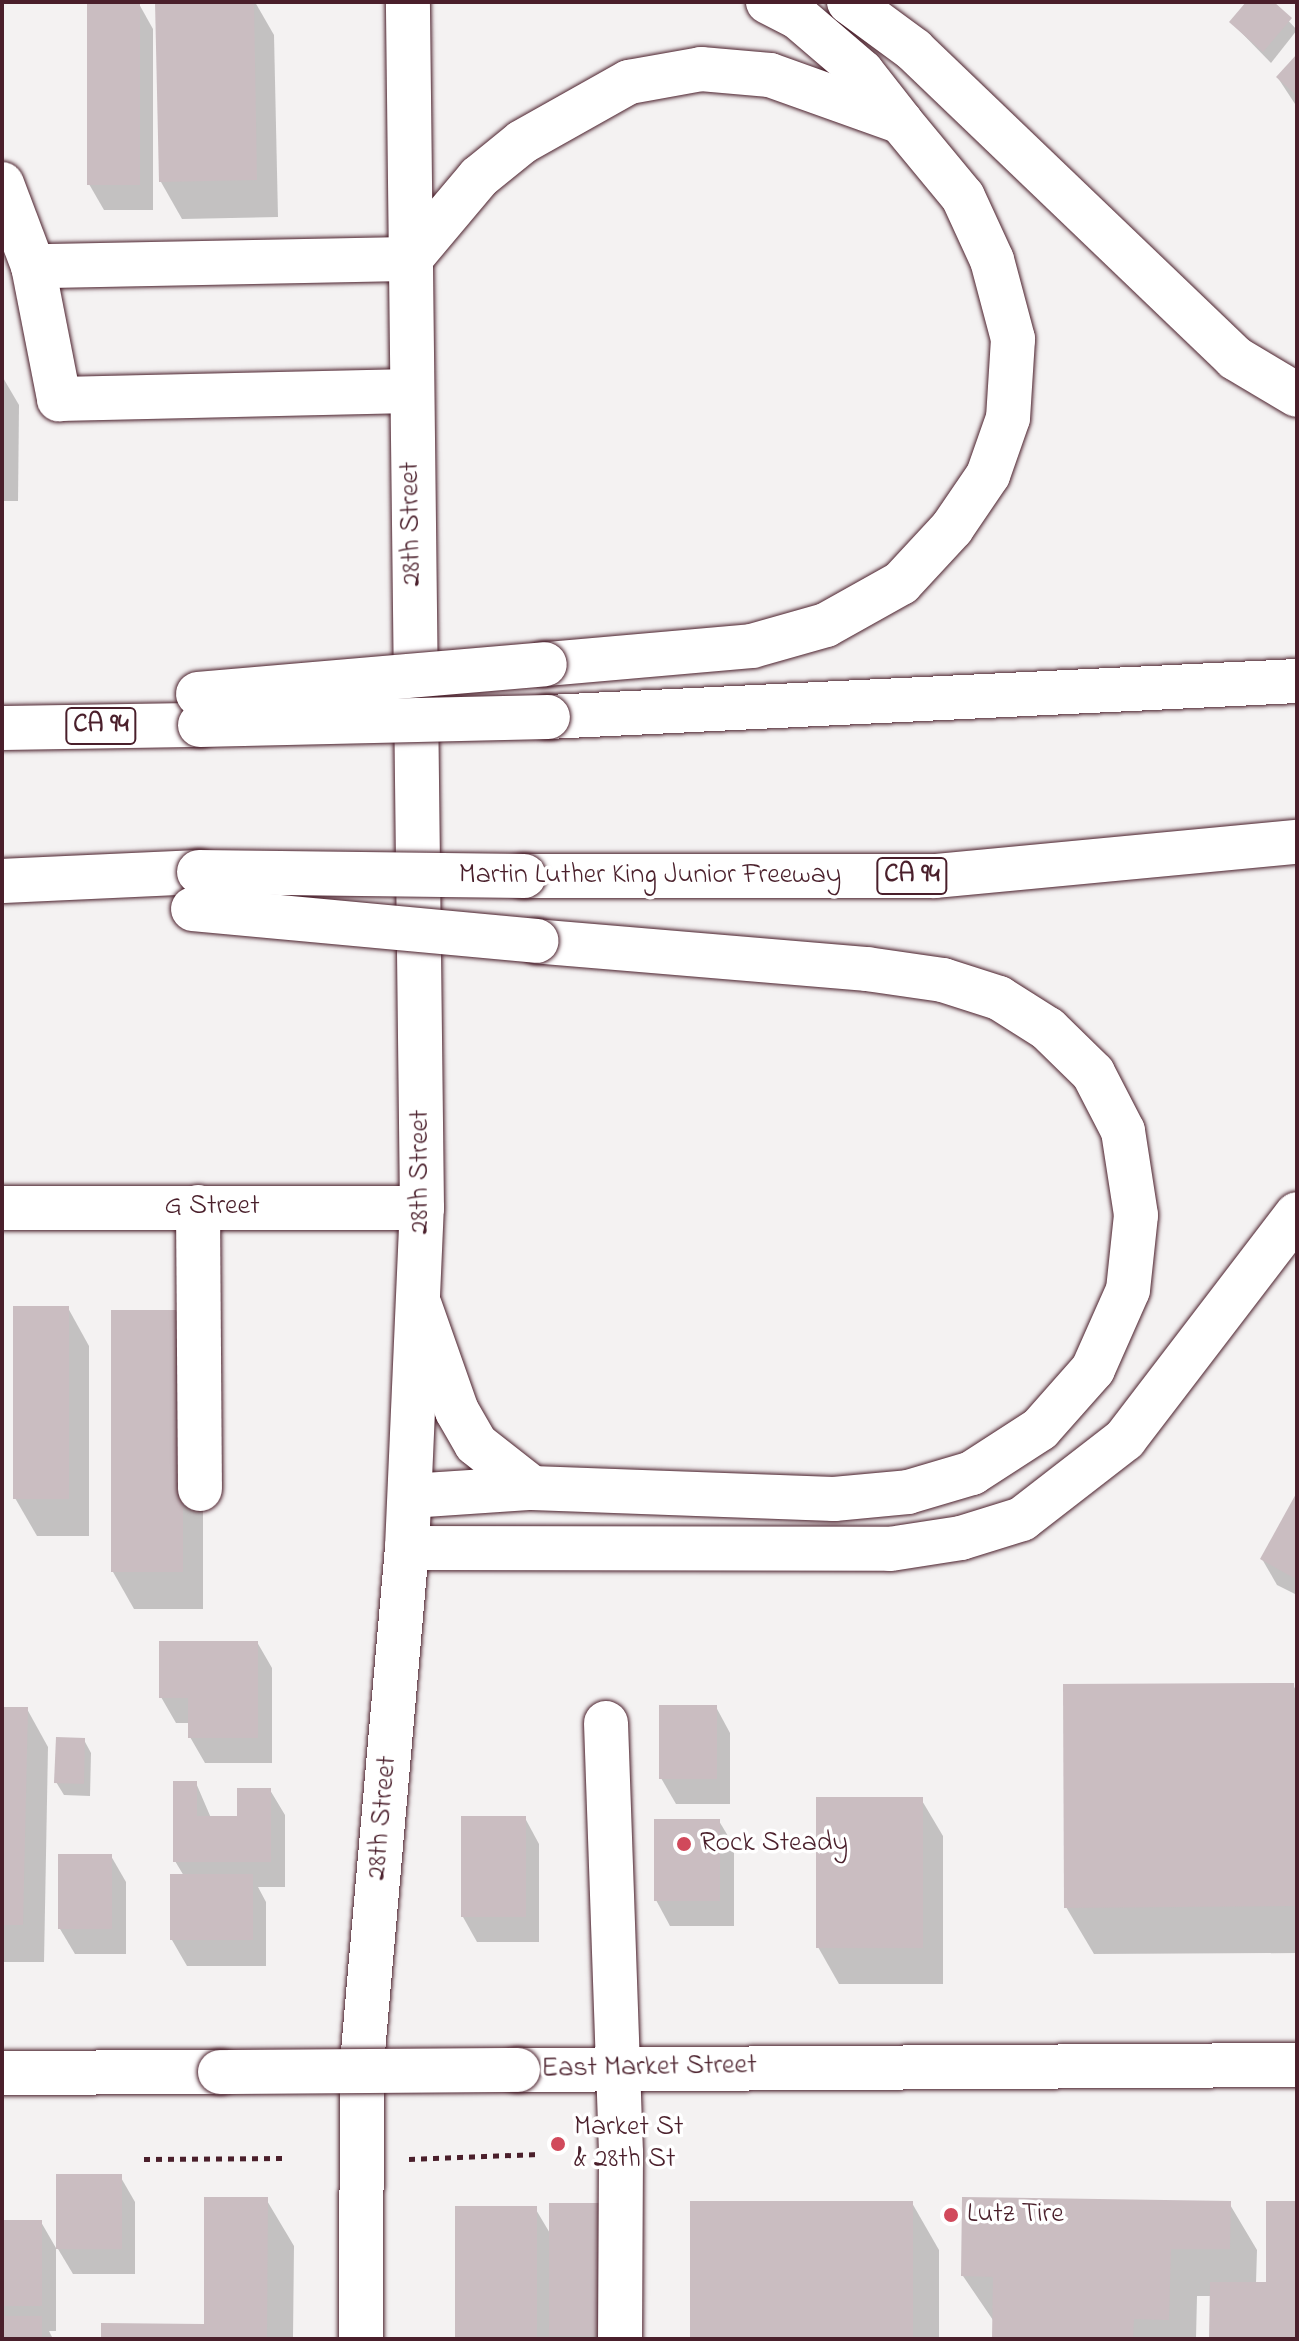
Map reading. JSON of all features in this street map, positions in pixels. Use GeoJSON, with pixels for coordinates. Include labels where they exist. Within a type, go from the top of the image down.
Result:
{"type":"FeatureCollection","features":[{"type":"Feature","properties":{"kind":"main road","name":"28th Street"},"geometry":{"type":"LineString","coordinates":[[361,2339],[362,2063],[407,1548],[422,1208],[408,2]]}},
{"type":"Feature","properties":{"kind":"main road"},"geometry":{"type":"LineString","coordinates":[[2,714],[199,709],[545,664],[752,646],[826,625],[901,583],[952,528],[988,475],[1008,418],[1013,339],[992,260],[963,197],[862,72],[799,18],[768,2]]}},
{"type":"Feature","properties":{"kind":"main road"},"geometry":{"type":"LineString","coordinates":[[849,2],[914,50],[1235,358],[1297,395]]}},
{"type":"Feature","properties":{"kind":"main road"},"geometry":{"type":"LineString","coordinates":[[33,266],[410,259],[479,177],[559,118],[629,82],[701,69],[770,75],[901,122]]}},
{"type":"Feature","properties":{"kind":"main road"},"geometry":{"type":"LineString","coordinates":[[2,184],[33,266],[59,399],[411,391]]}},
{"type":"Feature","properties":{"kind":"main road","name":"CA 94"},"geometry":{"type":"LineString","coordinates":[[2,728],[199,709],[548,717],[1297,681]]}},
{"type":"Feature","properties":{"kind":"main road","name":"Martin Luther King Junior Freeway"},"geometry":{"type":"LineString","coordinates":[[2,881],[95,880],[196,890],[524,876],[935,876],[1297,842]]}},
{"type":"Feature","properties":{"kind":"main road"},"geometry":{"type":"LineString","coordinates":[[196,890],[537,941],[867,969],[943,980],[999,998],[1048,1029],[1093,1073],[1123,1131],[1136,1215],[1128,1290],[1093,1369],[1040,1429],[972,1473],[908,1492],[834,1499],[532,1488],[410,1496]]}},
{"type":"Feature","properties":{"kind":"main road"},"geometry":{"type":"LineString","coordinates":[[198,1207],[200,1489]]}},
{"type":"Feature","properties":{"kind":"main road","name":"G Street"},"geometry":{"type":"LineString","coordinates":[[2,1208],[422,1208]]}},
{"type":"Feature","properties":{"kind":"main road"},"geometry":{"type":"LineString","coordinates":[[407,1548],[890,1549],[961,1538],[1022,1519],[1125,1439],[1297,1214]]}},
{"type":"Feature","properties":{"kind":"main road"},"geometry":{"type":"LineString","coordinates":[[420,1306],[457,1411],[476,1444],[532,1488]]}},
{"type":"Feature","properties":{"kind":"main road"},"geometry":{"type":"LineString","coordinates":[[606,1723],[619,2068],[620,2339]]}},
{"type":"Feature","properties":{"kind":"main road","name":"East Market Street"},"geometry":{"type":"LineString","coordinates":[[2,2073],[1297,2065]]}},
{"type":"Feature","properties":{"kind":"path"},"geometry":{"type":"LineString","coordinates":[[409,2159],[539,2154]]}},
{"type":"Feature","properties":{"kind":"path"},"geometry":{"type":"LineString","coordinates":[[144,2159],[282,2158]]}},
{"type":"Feature","properties":{"kind":"building"},"geometry":{"type":"Polygon","coordinates":[[[87,2],[140,2],[140,185],[87,185],[87,2]]]}},
{"type":"Feature","properties":{"kind":"building"},"geometry":{"type":"Polygon","coordinates":[[[155,2],[254,2],[257,180],[159,182],[155,2]]]}},
{"type":"Feature","properties":{"kind":"building"},"geometry":{"type":"Polygon","coordinates":[[[1246,2],[1274,2],[1292,18],[1263,52],[1229,22],[1246,2]]]}},
{"type":"Feature","properties":{"kind":"building"},"geometry":{"type":"Polygon","coordinates":[[[1297,54],[1297,96],[1276,77],[1297,54]]]}},
{"type":"Feature","properties":{"kind":"building"},"geometry":{"type":"Polygon","coordinates":[[[13,1306],[69,1306],[69,1499],[13,1499],[13,1306]]]}},
{"type":"Feature","properties":{"kind":"building"},"geometry":{"type":"Polygon","coordinates":[[[111,1310],[183,1310],[183,1572],[111,1572],[111,1310]]]}},
{"type":"Feature","properties":{"kind":"building"},"geometry":{"type":"Polygon","coordinates":[[[1297,1492],[1297,1573],[1294,1578],[1260,1559],[1297,1492]]]}},
{"type":"Feature","properties":{"kind":"building"},"geometry":{"type":"Polygon","coordinates":[[[159,1641],[258,1641],[258,1738],[188,1738],[188,1698],[159,1698],[159,1641]]]}},
{"type":"Feature","properties":{"kind":"building"},"geometry":{"type":"Polygon","coordinates":[[[1294,1683],[1297,1906],[1064,1908],[1063,1684],[1294,1683]]]}},
{"type":"Feature","properties":{"kind":"building"},"geometry":{"type":"Polygon","coordinates":[[[659,1705],[717,1705],[717,1779],[659,1779],[659,1705]]]}},
{"type":"Feature","properties":{"kind":"building"},"geometry":{"type":"Polygon","coordinates":[[[2,1707],[28,1707],[23,1925],[2,1925],[2,1707]]]}},
{"type":"Feature","properties":{"kind":"building"},"geometry":{"type":"Polygon","coordinates":[[[56,1737],[85,1738],[84,1784],[54,1783],[56,1737]]]}},
{"type":"Feature","properties":{"kind":"building"},"geometry":{"type":"Polygon","coordinates":[[[173,1781],[197,1781],[197,1816],[237,1816],[237,1788],[271,1788],[271,1862],[173,1862],[173,1781]]]}},
{"type":"Feature","properties":{"kind":"building"},"geometry":{"type":"Polygon","coordinates":[[[816,1797],[923,1797],[923,1948],[816,1948],[816,1797]]]}},
{"type":"Feature","properties":{"kind":"building"},"geometry":{"type":"Polygon","coordinates":[[[461,1816],[526,1816],[526,1917],[461,1917],[461,1816]]]}},
{"type":"Feature","properties":{"kind":"building"},"geometry":{"type":"Polygon","coordinates":[[[654,1819],[720,1819],[720,1901],[654,1901],[654,1819]]]}},
{"type":"Feature","properties":{"kind":"building"},"geometry":{"type":"Polygon","coordinates":[[[58,1854],[112,1854],[112,1929],[58,1929],[58,1854]]]}},
{"type":"Feature","properties":{"kind":"building"},"geometry":{"type":"Polygon","coordinates":[[[170,1874],[253,1874],[253,1940],[170,1940],[170,1874]]]}},
{"type":"Feature","properties":{"kind":"building"},"geometry":{"type":"Polygon","coordinates":[[[56,2174],[122,2174],[122,2249],[56,2249],[56,2174]]]}},
{"type":"Feature","properties":{"kind":"building"},"geometry":{"type":"Polygon","coordinates":[[[204,2197],[268,2197],[267,2339],[101,2339],[101,2323],[204,2324],[204,2197]]]}},
{"type":"Feature","properties":{"kind":"building"},"geometry":{"type":"Polygon","coordinates":[[[962,2197],[1231,2201],[1230,2249],[1171,2249],[1169,2320],[1134,2319],[1133,2339],[992,2339],[993,2277],[961,2276],[962,2197]]]}},
{"type":"Feature","properties":{"kind":"building"},"geometry":{"type":"Polygon","coordinates":[[[690,2201],[913,2201],[913,2339],[690,2339],[690,2201]]]}},
{"type":"Feature","properties":{"kind":"building"},"geometry":{"type":"Polygon","coordinates":[[[1266,2201],[1297,2201],[1297,2339],[1209,2339],[1210,2282],[1266,2282],[1266,2201]]]}},
{"type":"Feature","properties":{"kind":"building"},"geometry":{"type":"Polygon","coordinates":[[[549,2203],[603,2203],[603,2336],[549,2336],[549,2203]]]}},
{"type":"Feature","properties":{"kind":"building"},"geometry":{"type":"Polygon","coordinates":[[[455,2206],[537,2206],[537,2339],[455,2339],[455,2206]]]}},
{"type":"Feature","properties":{"kind":"building"},"geometry":{"type":"Polygon","coordinates":[[[2,2220],[42,2220],[42,2306],[2,2306],[2,2220]]]}},
{"type":"Feature","properties":{"kind":"building"},"geometry":{"type":"Polygon","coordinates":[[[2,2316],[42,2316],[42,2339],[2,2339],[2,2316]]]}},
{"type":"Feature","properties":{"kind":"place","name":"Rock Steady"},"geometry":{"type":"Point","coordinates":[684,1844]}},
{"type":"Feature","properties":{"kind":"place","name":"Market St & 28th St"},"geometry":{"type":"Point","coordinates":[558,2144]}},
{"type":"Feature","properties":{"kind":"place","name":"Lutz Tire"},"geometry":{"type":"Point","coordinates":[951,2215]}}]}
